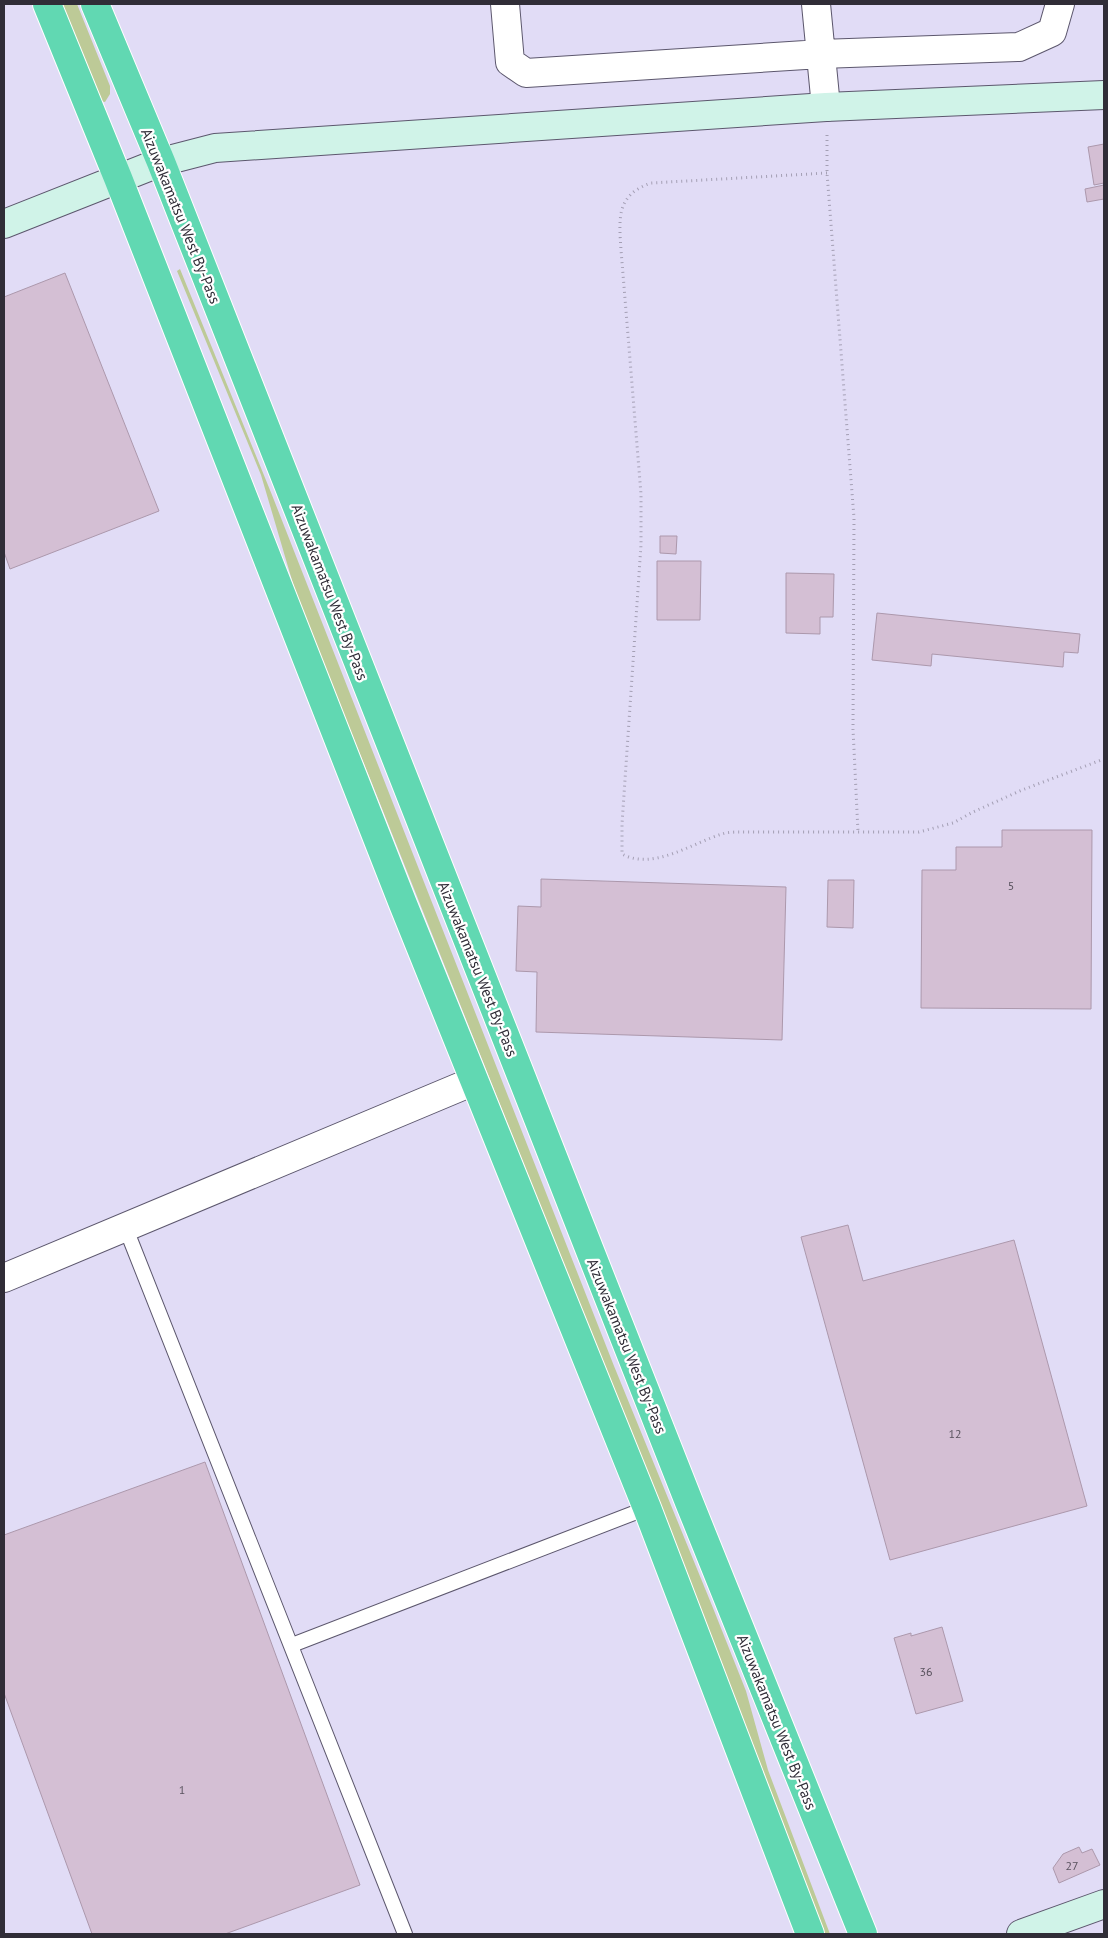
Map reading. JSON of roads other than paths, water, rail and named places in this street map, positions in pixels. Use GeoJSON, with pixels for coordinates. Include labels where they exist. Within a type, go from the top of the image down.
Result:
{"type":"FeatureCollection","features":[{"type":"Feature","properties":{"kind":"highway"},"geometry":{"type":"LineString","coordinates":[[47,4],[118,178],[474,1080],[647,1508],[810,1934]]}},
{"type":"Feature","properties":{"kind":"highway","name":"Aizuwakamatsu West By-Pass"},"geometry":{"type":"LineString","coordinates":[[95,4],[161,162],[667,1447],[863,1934]]}},
{"type":"Feature","properties":{"kind":"street"},"geometry":{"type":"LineString","coordinates":[[505,4],[510,62],[526,73],[821,54],[1019,47],[1052,32],[1060,4]]}},
{"type":"Feature","properties":{"kind":"street"},"geometry":{"type":"LineString","coordinates":[[816,4],[826,107]]}},
{"type":"Feature","properties":{"kind":"street"},"geometry":{"type":"LineString","coordinates":[[4,224],[161,162],[215,148],[826,107],[1104,95]]}},
{"type":"Feature","properties":{"kind":"street"},"geometry":{"type":"LineString","coordinates":[[4,1278],[474,1080]]}},
{"type":"Feature","properties":{"kind":"street"},"geometry":{"type":"LineString","coordinates":[[1022,1934],[1104,1904]]}},
{"type":"Feature","properties":{"kind":"lane"},"geometry":{"type":"LineString","coordinates":[[130,1239],[405,1934]]}},
{"type":"Feature","properties":{"kind":"lane"},"geometry":{"type":"LineString","coordinates":[[292,1645],[647,1508]]}}]}
